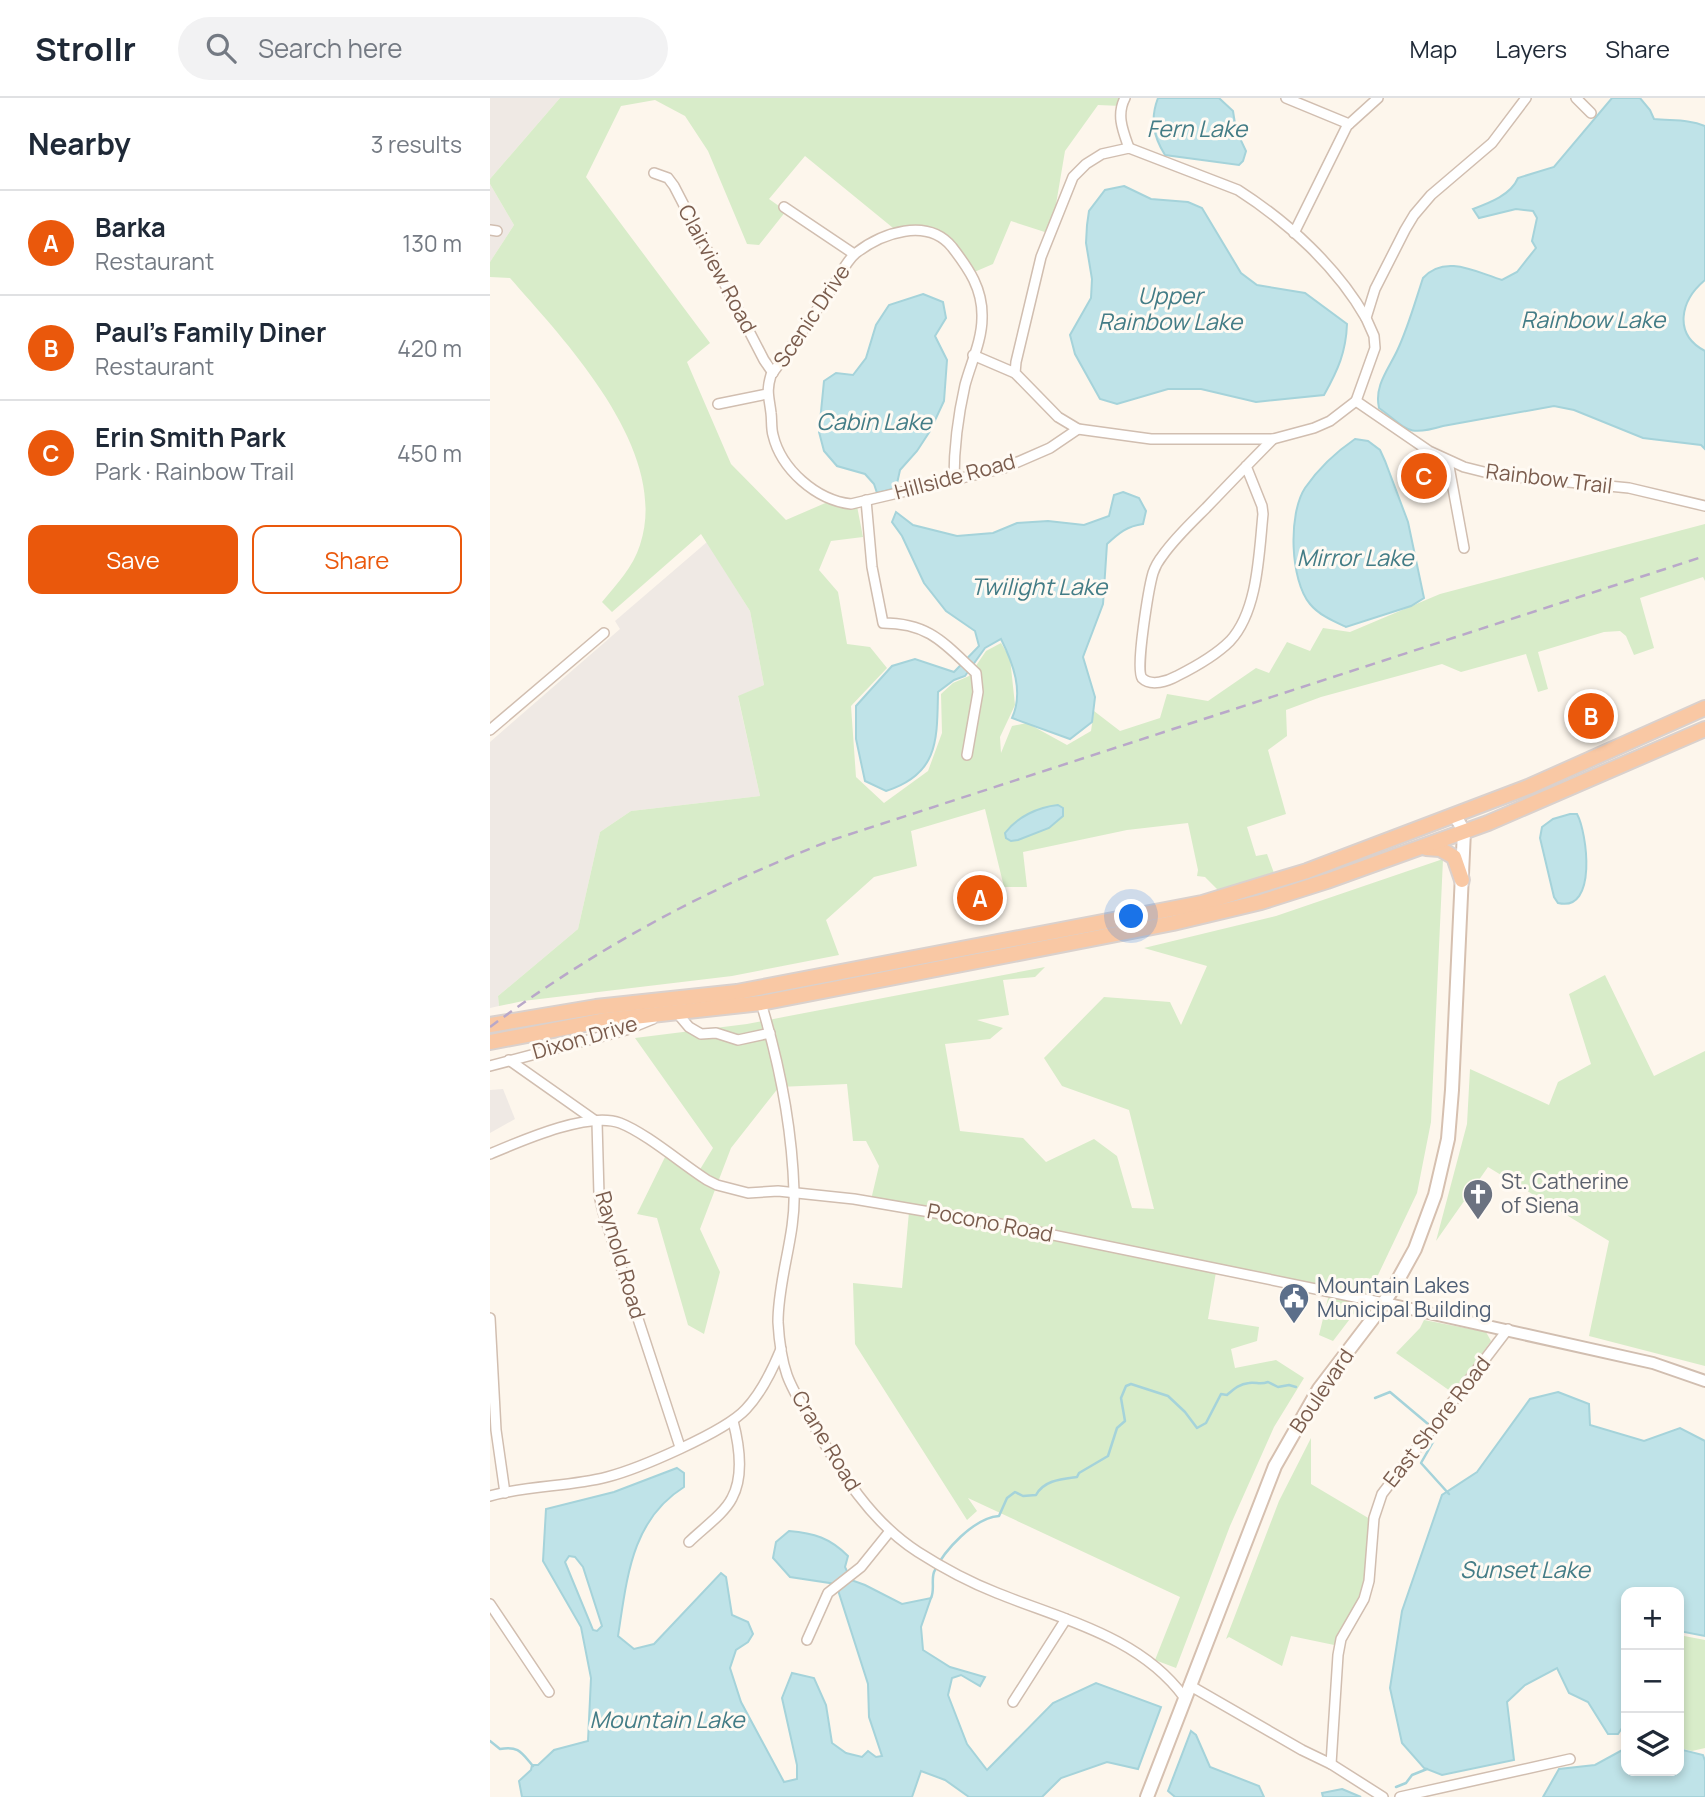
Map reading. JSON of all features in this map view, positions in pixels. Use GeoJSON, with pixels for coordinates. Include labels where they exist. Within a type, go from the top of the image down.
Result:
{"type":"FeatureCollection","features":[{"type":"Feature","properties":{"kind":"highway"},"geometry":{"type":"LineString","coordinates":[[490,1025],[596,1007],[744,991],[1188,905],[1289,877],[1455,816],[1580,766],[1705,708]]}},
{"type":"Feature","properties":{"kind":"highway"},"geometry":{"type":"LineString","coordinates":[[490,1042],[571,1026],[761,1003],[1184,920],[1261,902],[1464,831],[1548,798],[1705,729]]}},
{"type":"Feature","properties":{"kind":"highway"},"geometry":{"type":"LineString","coordinates":[[1421,847],[1448,852],[1458,865],[1462,880]]}},
{"type":"Feature","properties":{"kind":"main road"},"geometry":{"type":"LineString","coordinates":[[1455,816],[1464,831]]}},
{"type":"Feature","properties":{"kind":"main road","name":"Boulevard"},"geometry":{"type":"LineString","coordinates":[[1147,1797],[1275,1466],[1319,1389],[1384,1303],[1415,1249],[1424,1227],[1442,1170],[1448,1139],[1464,831]]}},
{"type":"Feature","properties":{"kind":"street"},"geometry":{"type":"LineString","coordinates":[[1125,98],[1122,103],[1121,123],[1129,148]]}},
{"type":"Feature","properties":{"kind":"street"},"geometry":{"type":"LineString","coordinates":[[1286,98],[1349,124]]}},
{"type":"Feature","properties":{"kind":"street"},"geometry":{"type":"LineString","coordinates":[[1294,233],[1349,124],[1378,98]]}},
{"type":"Feature","properties":{"kind":"street"},"geometry":{"type":"LineString","coordinates":[[1366,318],[1375,289],[1414,215],[1431,195],[1492,143],[1526,98]]}},
{"type":"Feature","properties":{"kind":"street"},"geometry":{"type":"LineString","coordinates":[[1576,98],[1591,113]]}},
{"type":"Feature","properties":{"kind":"street"},"geometry":{"type":"LineString","coordinates":[[973,355],[1016,373],[1058,417],[1078,429],[1169,440],[1273,439],[1331,421],[1356,401],[1376,348],[1366,318],[1347,286],[1271,213],[1238,190],[1129,148],[1096,157],[1073,177],[1041,257],[1016,362],[1016,373]]}},
{"type":"Feature","properties":{"kind":"street","name":"Clairview Road"},"geometry":{"type":"LineString","coordinates":[[654,173],[668,178],[674,186],[773,373]]}},
{"type":"Feature","properties":{"kind":"street"},"geometry":{"type":"LineString","coordinates":[[785,206],[854,254]]}},
{"type":"Feature","properties":{"kind":"street","name":"Scenic Drive"},"geometry":{"type":"LineString","coordinates":[[866,500],[851,504],[842,503],[804,482],[789,470],[773,435],[767,394],[773,373],[854,254],[890,234],[903,230],[936,235],[947,242],[966,266],[979,290],[982,320],[956,434],[954,479]]}},
{"type":"Feature","properties":{"kind":"street"},"geometry":{"type":"LineString","coordinates":[[718,404],[767,394]]}},
{"type":"Feature","properties":{"kind":"street","name":"Rainbow Trail"},"geometry":{"type":"LineString","coordinates":[[1356,401],[1448,461],[1496,475],[1629,488],[1705,506]]}},
{"type":"Feature","properties":{"kind":"street","name":"Hillside Road"},"geometry":{"type":"LineString","coordinates":[[866,500],[1004,468],[1051,448],[1078,429]]}},
{"type":"Feature","properties":{"kind":"street"},"geometry":{"type":"LineString","coordinates":[[1246,466],[1263,514],[1251,601],[1242,623],[1220,649],[1175,678],[1156,683],[1148,682],[1139,671],[1153,573],[1163,555],[1183,532],[1246,466],[1273,439]]}},
{"type":"Feature","properties":{"kind":"street"},"geometry":{"type":"LineString","coordinates":[[1448,461],[1464,548]]}},
{"type":"Feature","properties":{"kind":"street"},"geometry":{"type":"LineString","coordinates":[[866,500],[872,567],[883,623],[911,624],[921,628],[942,642],[976,673],[978,692],[967,755]]}},
{"type":"Feature","properties":{"kind":"street"},"geometry":{"type":"LineString","coordinates":[[490,730],[604,633]]}},
{"type":"Feature","properties":{"kind":"street","name":"Crane Road"},"geometry":{"type":"LineString","coordinates":[[761,1003],[770,1033],[785,1114],[795,1192],[780,1300],[781,1349],[788,1379],[837,1465],[876,1517],[890,1531],[940,1566],[991,1591],[1066,1619],[1136,1652],[1187,1691]]}},
{"type":"Feature","properties":{"kind":"street"},"geometry":{"type":"LineString","coordinates":[[678,1014],[689,1027],[701,1034],[716,1033],[738,1040],[770,1033]]}},
{"type":"Feature","properties":{"kind":"street","name":"Dixon Drive"},"geometry":{"type":"LineString","coordinates":[[509,1059],[626,1030],[660,1016]]}},
{"type":"Feature","properties":{"kind":"street"},"geometry":{"type":"LineString","coordinates":[[490,1066],[509,1059],[596,1122]]}},
{"type":"Feature","properties":{"kind":"street","name":"Pocono Road"},"geometry":{"type":"LineString","coordinates":[[490,1154],[569,1125],[612,1121],[629,1128],[717,1185],[748,1193],[795,1192],[1000,1224],[1507,1329],[1653,1363],[1705,1381]]}},
{"type":"Feature","properties":{"kind":"street","name":"Raynold Road"},"geometry":{"type":"LineString","coordinates":[[596,1122],[599,1195],[603,1212],[680,1447]]}},
{"type":"Feature","properties":{"kind":"street"},"geometry":{"type":"LineString","coordinates":[[490,1318],[496,1430],[505,1493]]}},
{"type":"Feature","properties":{"kind":"street","name":"East Shore Road"},"geometry":{"type":"LineString","coordinates":[[1331,1763],[1339,1647],[1351,1619],[1364,1599],[1369,1581],[1374,1518],[1382,1494],[1507,1329]]}},
{"type":"Feature","properties":{"kind":"street"},"geometry":{"type":"LineString","coordinates":[[490,1496],[606,1477],[680,1447],[733,1421],[755,1399],[771,1373],[781,1349]]}},
{"type":"Feature","properties":{"kind":"street"},"geometry":{"type":"LineString","coordinates":[[689,1542],[732,1499],[737,1481],[738,1452],[733,1421]]}},
{"type":"Feature","properties":{"kind":"street"},"geometry":{"type":"LineString","coordinates":[[807,1640],[820,1608],[835,1587],[857,1570],[890,1531]]}},
{"type":"Feature","properties":{"kind":"street"},"geometry":{"type":"LineString","coordinates":[[490,1604],[549,1692]]}},
{"type":"Feature","properties":{"kind":"street"},"geometry":{"type":"LineString","coordinates":[[1013,1702],[1066,1619]]}},
{"type":"Feature","properties":{"kind":"street"},"geometry":{"type":"LineString","coordinates":[[1187,1691],[1331,1763],[1383,1797]]}},
{"type":"Feature","properties":{"kind":"street"},"geometry":{"type":"LineString","coordinates":[[1400,1797],[1570,1759]]}},
{"type":"Feature","properties":{"kind":"shaded area"},"geometry":{"type":"Polygon","coordinates":[[[490,98],[560,98],[490,179],[490,98]]]}},
{"type":"Feature","properties":{"kind":"shaded area"},"geometry":{"type":"Polygon","coordinates":[[[490,184],[514,225],[490,262],[490,184]]]}},
{"type":"Feature","properties":{"kind":"shaded area"},"geometry":{"type":"Polygon","coordinates":[[[707,542],[750,611],[764,685],[738,697],[760,796],[631,811],[600,832],[578,929],[498,996],[499,1006],[490,1008],[490,742],[620,629],[615,621],[707,542]]]}},
{"type":"Feature","properties":{"kind":"shaded area"},"geometry":{"type":"Polygon","coordinates":[[[503,1089],[515,1119],[490,1133],[490,1090],[503,1089]]]}},
{"type":"Feature","properties":{"kind":"green space"},"geometry":{"type":"Polygon","coordinates":[[[560,98],[1127,98],[1121,106],[1098,105],[1065,151],[1051,234],[1011,221],[993,264],[972,273],[934,234],[898,232],[805,156],[769,199],[786,211],[759,245],[747,244],[708,151],[685,116],[655,100],[621,106],[586,177],[710,343],[687,362],[731,464],[786,520],[830,501],[857,506],[863,537],[831,541],[819,570],[838,592],[847,644],[870,647],[887,668],[851,706],[856,777],[884,803],[928,771],[942,733],[941,694],[953,683],[969,676],[986,651],[1001,643],[1010,658],[1015,705],[1000,737],[1001,753],[1012,726],[1027,723],[1067,745],[1091,731],[1094,711],[1120,731],[1160,718],[1167,694],[1208,701],[1256,668],[1269,673],[1287,642],[1310,651],[1323,628],[1350,632],[1440,594],[1705,524],[1705,581],[1703,577],[1640,598],[1654,648],[1634,655],[1626,636],[1620,631],[1604,632],[1538,652],[1548,689],[1538,692],[1526,654],[1461,672],[1442,664],[1321,697],[1286,710],[1287,736],[1268,750],[1286,814],[1247,827],[1256,856],[1267,854],[1274,873],[1242,885],[1218,890],[1205,877],[1197,876],[1188,823],[1127,830],[1023,852],[1027,887],[1004,887],[985,809],[911,831],[917,866],[874,877],[826,920],[839,955],[732,976],[499,1006],[498,996],[578,929],[600,832],[631,811],[760,796],[738,696],[764,685],[750,611],[701,534],[612,612],[602,602],[629,568],[640,545],[646,509],[641,473],[627,436],[608,400],[584,366],[510,278],[490,277],[490,262],[514,225],[490,184],[490,179],[560,98]]]}},
{"type":"Feature","properties":{"kind":"green space"},"geometry":{"type":"Polygon","coordinates":[[[1443,859],[1431,1122],[1417,1193],[1369,1294],[1333,1341],[1319,1335],[1329,1294],[1216,1272],[1208,1319],[1259,1327],[1257,1341],[1231,1349],[1235,1368],[1276,1360],[1304,1378],[1274,1427],[1230,1526],[1176,1668],[1155,1660],[1180,1597],[968,1498],[977,1511],[967,1520],[855,1344],[853,1283],[902,1288],[909,1212],[870,1204],[879,1166],[866,1141],[853,1141],[847,1084],[779,1087],[731,1148],[700,1229],[720,1272],[704,1334],[688,1325],[657,1218],[637,1214],[666,1155],[696,1176],[713,1148],[635,1038],[747,1024],[1045,967],[1035,977],[1003,980],[1009,1015],[977,1020],[1003,1028],[990,1039],[945,1044],[960,1131],[1023,1138],[1046,1162],[1094,1139],[1117,1156],[1132,1208],[1154,1209],[1129,1110],[1062,1086],[1044,1058],[1104,997],[1170,1002],[1181,1025],[1207,966],[1144,948],[1276,916],[1443,859]]]}},
{"type":"Feature","properties":{"kind":"green space"},"geometry":{"type":"Polygon","coordinates":[[[1605,975],[1654,1076],[1705,1051],[1705,1366],[1589,1336],[1609,1241],[1488,1167],[1436,1241],[1467,1124],[1470,1069],[1549,1105],[1558,1082],[1591,1064],[1569,994],[1605,975]]]}},
{"type":"Feature","properties":{"kind":"green space"},"geometry":{"type":"Polygon","coordinates":[[[1424,1320],[1486,1332],[1491,1341],[1453,1393],[1396,1353],[1420,1328],[1424,1320]]]}},
{"type":"Feature","properties":{"kind":"green space"},"geometry":{"type":"Polygon","coordinates":[[[1311,1438],[1311,1484],[1375,1522],[1366,1590],[1339,1646],[1291,1636],[1282,1666],[1229,1637],[1226,1639],[1279,1501],[1311,1438]]]}},
{"type":"Feature","properties":{"kind":"green space"},"geometry":{"type":"Polygon","coordinates":[[[1684,1636],[1705,1640],[1705,1748],[1692,1751],[1684,1749],[1684,1636]]]}},
{"type":"Feature","properties":{"kind":"water","name":"Fern Lake"},"geometry":{"type":"Polygon","coordinates":[[[1158,98],[1219,98],[1233,111],[1236,130],[1246,151],[1243,161],[1239,165],[1165,155],[1154,127],[1158,98]]]}},
{"type":"Feature","properties":{"kind":"water","name":"Rainbow Lake"},"geometry":{"type":"Polygon","coordinates":[[[1612,98],[1640,98],[1654,119],[1686,121],[1705,126],[1705,280],[1690,298],[1684,327],[1695,344],[1705,351],[1705,449],[1701,445],[1643,438],[1574,410],[1554,406],[1421,431],[1402,426],[1379,408],[1378,392],[1405,333],[1423,278],[1441,267],[1451,266],[1502,280],[1517,272],[1536,248],[1532,241],[1537,218],[1533,211],[1516,209],[1479,218],[1473,209],[1505,194],[1518,178],[1554,167],[1612,98]]]}},
{"type":"Feature","properties":{"kind":"water","name":"Upper Rainbow Lake"},"geometry":{"type":"Polygon","coordinates":[[[1124,186],[1151,199],[1188,202],[1202,208],[1241,273],[1257,285],[1305,293],[1347,324],[1340,361],[1324,395],[1256,402],[1201,389],[1168,389],[1117,404],[1100,399],[1075,354],[1070,335],[1091,298],[1092,279],[1086,243],[1089,211],[1105,190],[1124,186]]]}},
{"type":"Feature","properties":{"kind":"water","name":"Cabin Lake"},"geometry":{"type":"Polygon","coordinates":[[[923,294],[943,302],[946,318],[935,336],[947,360],[944,401],[930,431],[900,470],[896,488],[877,493],[874,484],[865,474],[837,466],[824,451],[819,432],[824,381],[836,373],[853,375],[866,358],[876,325],[889,305],[923,294]]]}},
{"type":"Feature","properties":{"kind":"water","name":"Mirror Lake"},"geometry":{"type":"Polygon","coordinates":[[[1355,439],[1368,441],[1380,450],[1385,461],[1408,522],[1424,598],[1411,606],[1346,627],[1318,611],[1303,593],[1295,564],[1294,530],[1296,514],[1305,488],[1328,461],[1355,439]]]}},
{"type":"Feature","properties":{"kind":"water","name":"Twilight Lake"},"geometry":{"type":"Polygon","coordinates":[[[1123,492],[1139,498],[1146,511],[1143,524],[1132,526],[1107,544],[1103,604],[1083,657],[1095,697],[1092,722],[1070,739],[1012,718],[1017,698],[1016,678],[1001,639],[985,648],[965,676],[954,680],[938,692],[937,725],[932,753],[916,775],[886,791],[865,781],[856,739],[856,706],[892,666],[915,659],[954,672],[979,646],[975,631],[946,611],[924,583],[902,536],[892,522],[896,512],[913,525],[957,536],[993,533],[1017,523],[1048,521],[1084,525],[1109,516],[1114,495],[1123,492]]]}},
{"type":"Feature","properties":{"kind":"water"},"geometry":{"type":"Polygon","coordinates":[[[1058,805],[1063,808],[1063,816],[1049,828],[1018,840],[1011,841],[1006,838],[1005,833],[1022,818],[1043,808],[1058,805]]]}},
{"type":"Feature","properties":{"kind":"water"},"geometry":{"type":"Polygon","coordinates":[[[1577,814],[1584,837],[1584,884],[1579,896],[1571,903],[1558,903],[1554,897],[1540,838],[1542,827],[1553,819],[1577,814]]]}},
{"type":"Feature","properties":{"kind":"water","name":"Sunset Lake"},"geometry":{"type":"Polygon","coordinates":[[[1558,1392],[1589,1404],[1590,1425],[1644,1441],[1680,1428],[1705,1441],[1705,1636],[1684,1632],[1684,1587],[1621,1587],[1621,1730],[1618,1734],[1608,1734],[1588,1702],[1569,1693],[1557,1668],[1525,1685],[1507,1702],[1514,1760],[1442,1775],[1424,1768],[1402,1743],[1390,1688],[1402,1611],[1442,1495],[1477,1472],[1530,1399],[1558,1392]]]}},
{"type":"Feature","properties":{"kind":"water","name":"Mountain Lake"},"geometry":{"type":"Polygon","coordinates":[[[677,1468],[684,1473],[684,1487],[653,1516],[634,1553],[618,1636],[634,1649],[654,1644],[721,1573],[726,1577],[732,1615],[748,1622],[753,1634],[748,1642],[736,1650],[730,1668],[741,1702],[784,1782],[797,1779],[797,1765],[782,1698],[792,1673],[814,1678],[826,1705],[832,1743],[846,1753],[862,1757],[868,1751],[876,1757],[882,1756],[869,1717],[868,1684],[836,1584],[790,1577],[773,1558],[776,1542],[789,1531],[806,1533],[835,1545],[848,1556],[845,1567],[851,1580],[902,1604],[931,1598],[921,1627],[923,1650],[950,1667],[985,1677],[980,1686],[961,1675],[952,1678],[948,1695],[967,1744],[987,1770],[1053,1703],[1096,1683],[1161,1707],[1138,1769],[1107,1762],[1061,1778],[1042,1797],[969,1797],[945,1780],[921,1771],[912,1797],[522,1797],[519,1781],[531,1770],[532,1765],[538,1765],[554,1750],[588,1741],[591,1678],[581,1627],[543,1561],[546,1509],[614,1492],[677,1468]],[[569,1556],[565,1562],[593,1630],[597,1631],[602,1626],[583,1567],[575,1557],[569,1556]]]}},
{"type":"Feature","properties":{"kind":"water"},"geometry":{"type":"Polygon","coordinates":[[[1191,1731],[1196,1735],[1210,1767],[1259,1786],[1264,1797],[1175,1797],[1168,1791],[1191,1731]]]}},
{"type":"Feature","properties":{"kind":"water"},"geometry":{"type":"Polygon","coordinates":[[[1684,1750],[1703,1755],[1705,1797],[1543,1797],[1559,1769],[1595,1765],[1621,1751],[1621,1776],[1684,1776],[1684,1750]]]}},
{"type":"Feature","properties":{"kind":"water"},"geometry":{"type":"Polygon","coordinates":[[[1342,1789],[1361,1797],[1323,1797],[1322,1793],[1342,1789]]]}},
{"type":"Feature","properties":{"kind":"waterway"},"geometry":{"type":"LineString","coordinates":[[931,1598],[934,1572],[945,1554],[970,1529],[980,1522],[999,1516],[1007,1498],[1015,1492],[1023,1496],[1036,1495],[1049,1483],[1077,1477],[1079,1473],[1108,1456],[1117,1428],[1125,1421],[1121,1398],[1126,1386],[1131,1384],[1168,1396],[1197,1428],[1206,1423],[1221,1394],[1227,1395],[1242,1384],[1268,1382],[1278,1387],[1296,1387]]}},
{"type":"Feature","properties":{"kind":"waterway"},"geometry":{"type":"LineString","coordinates":[[1375,1398],[1390,1392],[1428,1424]]}},
{"type":"Feature","properties":{"kind":"waterway"},"geometry":{"type":"LineString","coordinates":[[1432,1437],[1433,1442],[1421,1463],[1449,1494]]}},
{"type":"Feature","properties":{"kind":"waterway"},"geometry":{"type":"LineString","coordinates":[[490,1741],[500,1749],[511,1748],[519,1751],[533,1766]]}},
{"type":"Feature","properties":{"kind":"waterway"},"geometry":{"type":"LineString","coordinates":[[1396,1787],[1406,1783],[1412,1775],[1427,1769]]}},
{"type":"Feature","properties":{"kind":"railway"},"geometry":{"type":"LineString","coordinates":[[490,1027],[571,971],[655,922],[742,878],[832,840],[1705,556]]}},
{"type":"Feature","properties":{"kind":"place","name":"Erin Smith Park"},"geometry":{"type":"Point","coordinates":[1424,476]}},
{"type":"Feature","properties":{"kind":"place","name":"Paul's Family Diner"},"geometry":{"type":"Point","coordinates":[1591,716]}},
{"type":"Feature","properties":{"kind":"place","name":"Barka"},"geometry":{"type":"Point","coordinates":[980,898]}},
{"type":"Feature","properties":{"kind":"place","name":"St. Catherine of Siena"},"geometry":{"type":"Point","coordinates":[1478,1221]}},
{"type":"Feature","properties":{"kind":"place","name":"Mountain Lakes Municipal Building"},"geometry":{"type":"Point","coordinates":[1294,1325]}}]}
